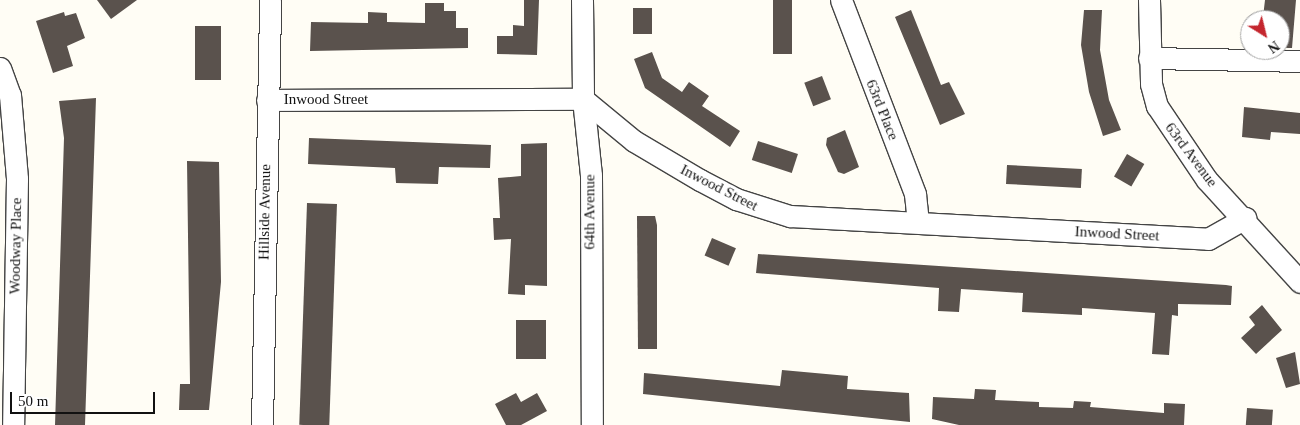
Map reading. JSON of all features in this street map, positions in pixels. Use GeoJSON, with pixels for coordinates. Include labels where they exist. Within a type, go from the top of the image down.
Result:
{"type":"FeatureCollection","features":[{"type":"Feature","properties":{"kind":"street","name":"Hillside Avenue"},"geometry":{"type":"LineString","coordinates":[[262,425],[270,0]]}},
{"type":"Feature","properties":{"kind":"street","name":"64th Avenue"},"geometry":{"type":"LineString","coordinates":[[582,0],[583,99],[591,175],[592,425]]}},
{"type":"Feature","properties":{"kind":"street","name":"63rd Place"},"geometry":{"type":"LineString","coordinates":[[841,0],[915,194],[918,222]]}},
{"type":"Feature","properties":{"kind":"street","name":"63rd Avenue"},"geometry":{"type":"LineString","coordinates":[[1149,0],[1151,84],[1169,127],[1207,180],[1245,218],[1300,282]]}},
{"type":"Feature","properties":{"kind":"street"},"geometry":{"type":"LineString","coordinates":[[1149,58],[1300,61]]}},
{"type":"Feature","properties":{"kind":"street","name":"Woodway Place"},"geometry":{"type":"LineString","coordinates":[[0,68],[10,95],[17,179],[13,425]]}},
{"type":"Feature","properties":{"kind":"street","name":"Inwood Street"},"geometry":{"type":"LineString","coordinates":[[267,100],[583,99],[666,160],[764,210],[858,222],[918,222],[1208,239],[1230,231],[1245,218]]}},
{"type":"Feature","properties":{"kind":"building"},"geometry":{"type":"Polygon","coordinates":[[[97,0],[137,0],[111,19],[97,0]]]}},
{"type":"Feature","properties":{"kind":"building"},"geometry":{"type":"Polygon","coordinates":[[[524,0],[539,0],[537,55],[497,54],[497,36],[513,36],[513,25],[524,26],[524,0]]]}},
{"type":"Feature","properties":{"kind":"building"},"geometry":{"type":"Polygon","coordinates":[[[773,0],[792,0],[792,54],[773,54],[773,0]]]}},
{"type":"Feature","properties":{"kind":"building"},"geometry":{"type":"Polygon","coordinates":[[[1265,0],[1296,0],[1292,48],[1290,48],[1290,10],[1264,10],[1265,0]]]}},
{"type":"Feature","properties":{"kind":"building"},"geometry":{"type":"Polygon","coordinates":[[[425,3],[444,3],[444,11],[456,11],[456,28],[468,28],[468,48],[310,51],[311,22],[368,23],[368,12],[387,13],[387,22],[425,23],[425,3]]]}},
{"type":"Feature","properties":{"kind":"building"},"geometry":{"type":"Polygon","coordinates":[[[633,8],[652,8],[652,34],[633,34],[633,8]]]}},
{"type":"Feature","properties":{"kind":"building"},"geometry":{"type":"Polygon","coordinates":[[[911,10],[941,85],[949,82],[965,114],[940,125],[895,17],[911,10]]]}},
{"type":"Feature","properties":{"kind":"building"},"geometry":{"type":"Polygon","coordinates":[[[1084,10],[1102,10],[1100,50],[1109,100],[1121,130],[1103,136],[1089,92],[1081,45],[1084,10]]]}},
{"type":"Feature","properties":{"kind":"building"},"geometry":{"type":"Polygon","coordinates":[[[64,12],[65,16],[76,13],[85,38],[67,46],[73,66],[53,73],[36,21],[64,12]]]}},
{"type":"Feature","properties":{"kind":"building"},"geometry":{"type":"Polygon","coordinates":[[[195,26],[221,26],[221,80],[195,80],[195,26]]]}},
{"type":"Feature","properties":{"kind":"building"},"geometry":{"type":"Polygon","coordinates":[[[652,52],[662,78],[682,92],[689,82],[709,96],[702,106],[740,131],[730,147],[645,88],[634,59],[652,52]]]}},
{"type":"Feature","properties":{"kind":"building"},"geometry":{"type":"Polygon","coordinates":[[[822,76],[831,99],[813,106],[804,83],[822,76]]]}},
{"type":"Feature","properties":{"kind":"building"},"geometry":{"type":"Polygon","coordinates":[[[96,98],[85,425],[55,425],[64,138],[59,101],[96,98]]]}},
{"type":"Feature","properties":{"kind":"building"},"geometry":{"type":"Polygon","coordinates":[[[1244,107],[1300,113],[1300,134],[1271,132],[1270,140],[1242,137],[1244,107]]]}},
{"type":"Feature","properties":{"kind":"building"},"geometry":{"type":"Polygon","coordinates":[[[845,130],[859,167],[844,174],[838,172],[826,145],[827,138],[845,130]]]}},
{"type":"Feature","properties":{"kind":"building"},"geometry":{"type":"Polygon","coordinates":[[[309,138],[491,145],[490,168],[439,167],[438,184],[396,183],[395,168],[308,164],[309,138]]]}},
{"type":"Feature","properties":{"kind":"building"},"geometry":{"type":"Polygon","coordinates":[[[758,141],[798,154],[792,173],[752,160],[758,141]]]}},
{"type":"Feature","properties":{"kind":"building"},"geometry":{"type":"Polygon","coordinates":[[[547,143],[547,286],[525,285],[525,295],[508,294],[511,239],[494,240],[493,218],[500,218],[498,178],[521,176],[521,144],[547,143]]]}},
{"type":"Feature","properties":{"kind":"building"},"geometry":{"type":"Polygon","coordinates":[[[1127,154],[1144,164],[1131,187],[1114,177],[1127,154]]]}},
{"type":"Feature","properties":{"kind":"building"},"geometry":{"type":"Polygon","coordinates":[[[187,161],[219,162],[221,282],[209,410],[179,410],[180,384],[190,384],[187,161]]]}},
{"type":"Feature","properties":{"kind":"building"},"geometry":{"type":"Polygon","coordinates":[[[1007,165],[1082,169],[1081,188],[1006,184],[1007,165]]]}},
{"type":"Feature","properties":{"kind":"building"},"geometry":{"type":"Polygon","coordinates":[[[307,203],[337,204],[329,425],[299,425],[307,203]]]}},
{"type":"Feature","properties":{"kind":"building"},"geometry":{"type":"Polygon","coordinates":[[[637,216],[655,216],[657,225],[657,349],[638,349],[637,216]]]}},
{"type":"Feature","properties":{"kind":"building"},"geometry":{"type":"Polygon","coordinates":[[[712,238],[736,248],[729,266],[705,255],[712,238]]]}},
{"type":"Feature","properties":{"kind":"building"},"geometry":{"type":"Polygon","coordinates":[[[758,254],[1226,285],[1232,286],[1231,305],[1178,304],[1178,316],[1172,315],[1169,355],[1152,354],[1155,313],[1082,308],[1082,315],[1022,312],[1023,293],[961,289],[959,312],[938,311],[939,288],[756,273],[758,254]]]}},
{"type":"Feature","properties":{"kind":"building"},"geometry":{"type":"Polygon","coordinates":[[[1262,305],[1282,330],[1256,354],[1241,338],[1255,325],[1249,317],[1262,305]]]}},
{"type":"Feature","properties":{"kind":"building"},"geometry":{"type":"Polygon","coordinates":[[[516,320],[546,320],[546,359],[516,359],[516,320]]]}},
{"type":"Feature","properties":{"kind":"building"},"geometry":{"type":"Polygon","coordinates":[[[1295,352],[1300,384],[1286,388],[1276,358],[1295,352]]]}},
{"type":"Feature","properties":{"kind":"building"},"geometry":{"type":"Polygon","coordinates":[[[782,370],[848,376],[847,389],[909,393],[910,422],[643,394],[644,373],[780,386],[782,370]]]}},
{"type":"Feature","properties":{"kind":"building"},"geometry":{"type":"Polygon","coordinates":[[[975,389],[996,390],[995,400],[1039,402],[1039,407],[1073,408],[1074,401],[1091,402],[1090,407],[1164,413],[1164,403],[1185,404],[1184,425],[959,425],[932,419],[933,397],[974,399],[975,389]]]}},
{"type":"Feature","properties":{"kind":"building"},"geometry":{"type":"Polygon","coordinates":[[[516,393],[521,402],[537,393],[547,411],[521,425],[506,425],[495,404],[516,393]]]}},
{"type":"Feature","properties":{"kind":"building"},"geometry":{"type":"Polygon","coordinates":[[[1247,408],[1273,410],[1272,425],[1246,425],[1247,408]]]}}]}
